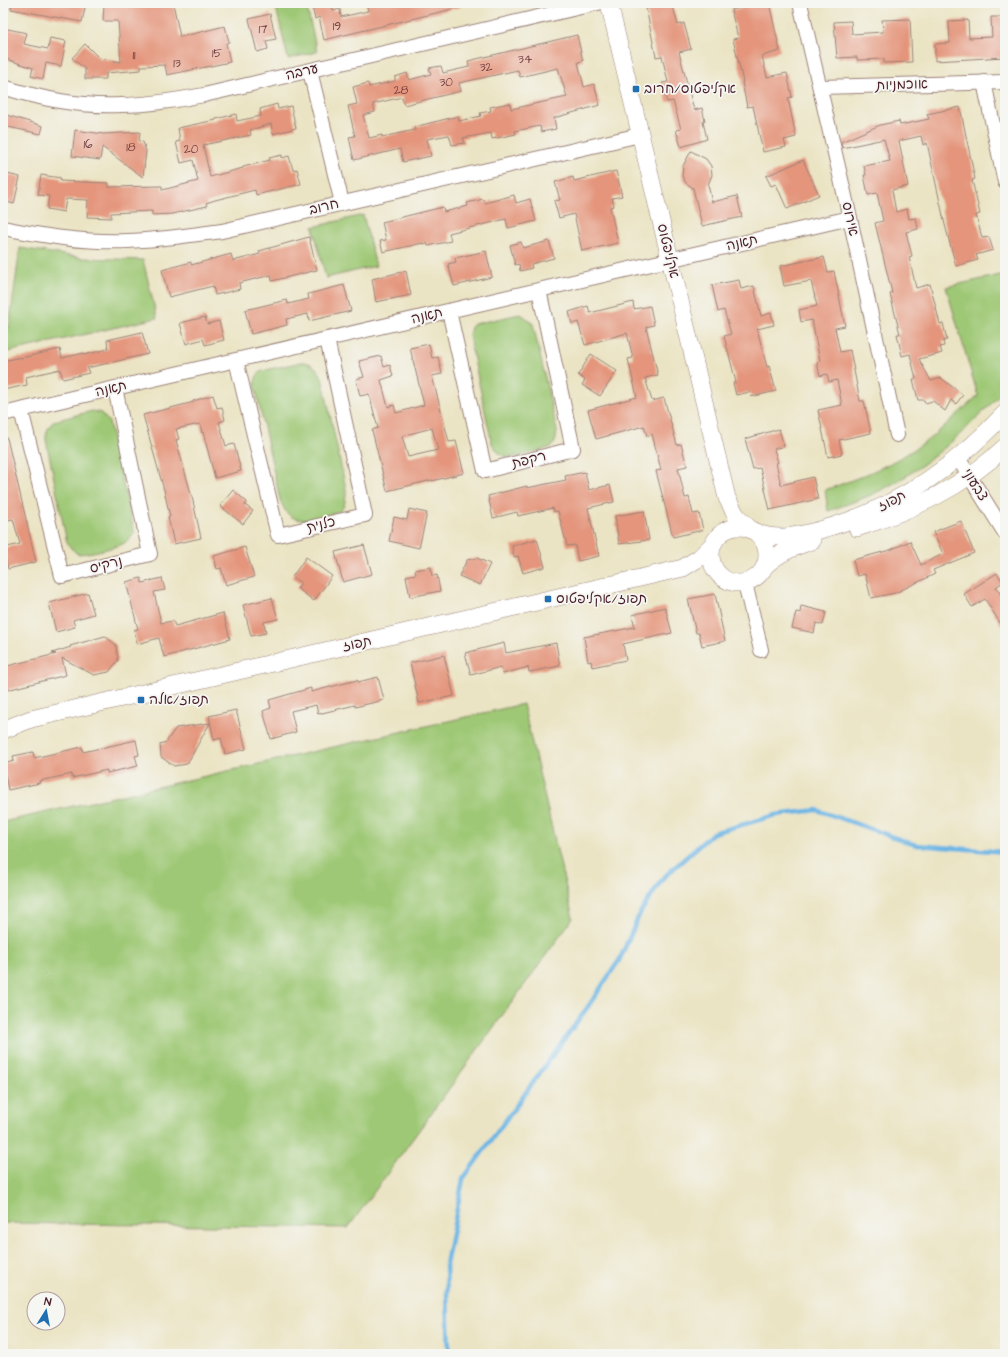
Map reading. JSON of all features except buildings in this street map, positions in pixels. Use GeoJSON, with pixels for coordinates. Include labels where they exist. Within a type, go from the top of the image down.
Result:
{"type":"FeatureCollection","features":[{"type":"Feature","properties":{"kind":"street","name":"ערבה"},"geometry":{"type":"LineString","coordinates":[[3,88],[44,98],[95,105],[134,105],[174,101],[310,71],[598,3]]}},
{"type":"Feature","properties":{"kind":"street","name":"אקליפטוס"},"geometry":{"type":"LineString","coordinates":[[609,3],[727,498],[736,515],[753,530]]}},
{"type":"Feature","properties":{"kind":"street","name":"אירוס"},"geometry":{"type":"LineString","coordinates":[[800,3],[850,218],[897,435]]}},
{"type":"Feature","properties":{"kind":"street"},"geometry":{"type":"LineString","coordinates":[[310,71],[342,203]]}},
{"type":"Feature","properties":{"kind":"street"},"geometry":{"type":"LineString","coordinates":[[984,82],[1005,182]]}},
{"type":"Feature","properties":{"kind":"street","name":"אוכמניות"},"geometry":{"type":"LineString","coordinates":[[820,87],[1005,82]]}},
{"type":"Feature","properties":{"kind":"street","name":"חרוב"},"geometry":{"type":"LineString","coordinates":[[3,228],[42,236],[83,240],[126,241],[173,238],[222,231],[640,134]]}},
{"type":"Feature","properties":{"kind":"street","name":"תאנה"},"geometry":{"type":"LineString","coordinates":[[3,414],[850,218]]}},
{"type":"Feature","properties":{"kind":"street","name":"רקפת"},"geometry":{"type":"LineString","coordinates":[[449,311],[485,471],[574,449],[539,290]]}},
{"type":"Feature","properties":{"kind":"street","name":"כלנית"},"geometry":{"type":"LineString","coordinates":[[236,360],[278,535],[365,515],[327,339]]}},
{"type":"Feature","properties":{"kind":"street","name":"נרקיס"},"geometry":{"type":"LineString","coordinates":[[21,410],[62,576],[150,554],[115,388]]}},
{"type":"Feature","properties":{"kind":"street","name":"תפוז"},"geometry":{"type":"LineString","coordinates":[[753,530],[771,536],[793,537],[831,527],[876,510],[905,495],[937,474],[958,458],[987,432],[1005,413]]}},
{"type":"Feature","properties":{"kind":"street","name":"תפוז"},"geometry":{"type":"LineString","coordinates":[[765,566],[780,554],[803,544],[886,519],[917,506],[943,493],[970,476],[1005,447]]}},
{"type":"Feature","properties":{"kind":"street","name":"צבעוני"},"geometry":{"type":"LineString","coordinates":[[958,458],[1005,533]]}},
{"type":"Feature","properties":{"kind":"street","name":"אקליפטוס"},"geometry":{"type":"LineString","coordinates":[[715,542],[725,517],[727,498]]}},
{"type":"Feature","properties":{"kind":"street"},"geometry":{"type":"LineString","coordinates":[[739,527],[753,530],[759,535],[765,544],[768,555],[765,566],[759,575],[750,581],[745,583],[734,583],[721,576],[716,571],[712,561],[712,550],[719,535],[728,529],[739,527]]}},
{"type":"Feature","properties":{"kind":"street","name":"תפוז"},"geometry":{"type":"LineString","coordinates":[[3,730],[31,719],[683,568],[700,558],[715,542]]}},
{"type":"Feature","properties":{"kind":"street","name":"תפוז"},"geometry":{"type":"LineString","coordinates":[[683,568],[706,571],[721,576]]}},
{"type":"Feature","properties":{"kind":"street"},"geometry":{"type":"LineString","coordinates":[[745,583],[761,650]]}},
{"type":"Feature","properties":{"kind":"street","name":"תפוז"},"geometry":{"type":"LineString","coordinates":[[3,721],[31,719]]}},
{"type":"Feature","properties":{"kind":"green space"},"geometry":{"type":"Polygon","coordinates":[[[275,3],[306,3],[317,52],[288,59],[275,3]]]}},
{"type":"Feature","properties":{"kind":"green space"},"geometry":{"type":"Polygon","coordinates":[[[363,215],[376,266],[326,278],[313,227],[363,215]]]}},
{"type":"Feature","properties":{"kind":"green space"},"geometry":{"type":"Polygon","coordinates":[[[20,248],[83,258],[143,260],[157,318],[3,353],[3,327],[9,328],[20,248]]]}},
{"type":"Feature","properties":{"kind":"green space"},"geometry":{"type":"Polygon","coordinates":[[[1005,274],[1005,389],[959,435],[909,474],[871,495],[828,511],[825,490],[851,481],[902,457],[925,442],[978,396],[946,287],[1005,274]]]}},
{"type":"Feature","properties":{"kind":"green space"},"geometry":{"type":"Polygon","coordinates":[[[520,314],[533,324],[557,431],[556,439],[549,448],[522,456],[509,457],[498,452],[492,444],[469,335],[471,327],[474,324],[520,314]]]}},
{"type":"Feature","properties":{"kind":"green space"},"geometry":{"type":"Polygon","coordinates":[[[301,362],[314,366],[322,377],[346,489],[345,504],[340,511],[306,520],[293,518],[284,509],[280,500],[255,386],[256,377],[262,371],[301,362]]]}},
{"type":"Feature","properties":{"kind":"green space"},"geometry":{"type":"Polygon","coordinates":[[[92,411],[101,413],[109,422],[134,532],[125,543],[112,548],[77,554],[67,543],[46,437],[50,425],[54,421],[92,411]]]}},
{"type":"Feature","properties":{"kind":"green space"},"geometry":{"type":"Polygon","coordinates":[[[523,704],[573,918],[348,1228],[3,1223],[3,822],[523,704]]]}},
{"type":"Feature","properties":{"kind":"waterway"},"geometry":{"type":"LineString","coordinates":[[449,1354],[446,1264],[463,1179],[587,1008],[620,959],[640,913],[663,878],[713,833],[776,815],[817,810],[916,845],[1005,852]]}},
{"type":"Feature","properties":{"kind":"place","name":"אקליפטוס/חרוב"},"geometry":{"type":"Point","coordinates":[636,89]}},
{"type":"Feature","properties":{"kind":"place","name":"תפוז/אקליפטוס"},"geometry":{"type":"Point","coordinates":[548,599]}},
{"type":"Feature","properties":{"kind":"place","name":"תפוז/אלה"},"geometry":{"type":"Point","coordinates":[141,700]}}]}
